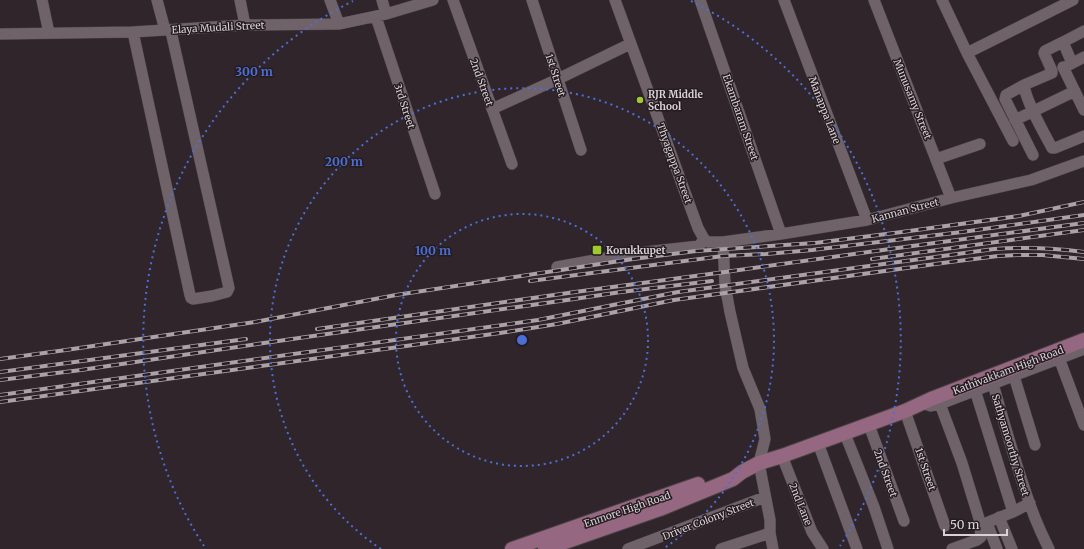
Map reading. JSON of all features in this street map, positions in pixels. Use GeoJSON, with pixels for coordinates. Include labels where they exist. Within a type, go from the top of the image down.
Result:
{"type":"FeatureCollection","features":[{"type":"Feature","properties":{"kind":"main road","name":"Kathivakkam High Road"},"geometry":{"type":"LineString","coordinates":[[931,402],[1084,340]]}},
{"type":"Feature","properties":{"kind":"main road","name":"Enmore High Road"},"geometry":{"type":"LineString","coordinates":[[545,549],[660,509],[733,480],[742,472],[759,463],[845,434],[931,402]]}},
{"type":"Feature","properties":{"kind":"main road","name":"Enmore High Road"},"geometry":{"type":"LineString","coordinates":[[512,549],[530,546],[733,472],[742,472]]}},
{"type":"Feature","properties":{"kind":"street"},"geometry":{"type":"LineString","coordinates":[[42,0],[49,33]]}},
{"type":"Feature","properties":{"kind":"street"},"geometry":{"type":"LineString","coordinates":[[133,32],[191,298],[212,296],[227,292],[229,288],[172,36],[167,30],[158,0]]}},
{"type":"Feature","properties":{"kind":"street"},"geometry":{"type":"LineString","coordinates":[[240,0],[245,25]]}},
{"type":"Feature","properties":{"kind":"street"},"geometry":{"type":"LineString","coordinates":[[330,0],[339,24]]}},
{"type":"Feature","properties":{"kind":"street","name":"3rd Street"},"geometry":{"type":"LineString","coordinates":[[382,0],[381,16],[435,194]]}},
{"type":"Feature","properties":{"kind":"street","name":"Elaya Mudali Street"},"geometry":{"type":"LineString","coordinates":[[0,34],[133,32],[245,25],[339,24],[381,16],[433,0]]}},
{"type":"Feature","properties":{"kind":"street","name":"2nd Street"},"geometry":{"type":"LineString","coordinates":[[453,0],[512,164]]}},
{"type":"Feature","properties":{"kind":"street","name":"1st Street"},"geometry":{"type":"LineString","coordinates":[[532,0],[581,150]]}},
{"type":"Feature","properties":{"kind":"street","name":"Thyagappa Street"},"geometry":{"type":"LineString","coordinates":[[615,0],[698,228],[704,240]]}},
{"type":"Feature","properties":{"kind":"street","name":"Ekambaram Street"},"geometry":{"type":"LineString","coordinates":[[700,0],[782,234]]}},
{"type":"Feature","properties":{"kind":"street","name":"Manappa Lane"},"geometry":{"type":"LineString","coordinates":[[784,0],[867,220]]}},
{"type":"Feature","properties":{"kind":"street","name":"Munusamy Street"},"geometry":{"type":"LineString","coordinates":[[874,0],[951,198]]}},
{"type":"Feature","properties":{"kind":"street"},"geometry":{"type":"LineString","coordinates":[[942,0],[967,53],[1013,141]]}},
{"type":"Feature","properties":{"kind":"street"},"geometry":{"type":"LineString","coordinates":[[967,53],[1052,4],[1073,0]]}},
{"type":"Feature","properties":{"kind":"street"},"geometry":{"type":"LineString","coordinates":[[1052,73],[1044,53],[1045,51],[1084,31]]}},
{"type":"Feature","properties":{"kind":"street"},"geometry":{"type":"LineString","coordinates":[[1063,42],[1075,91],[1084,109]]}},
{"type":"Feature","properties":{"kind":"street"},"geometry":{"type":"LineString","coordinates":[[492,109],[630,44]]}},
{"type":"Feature","properties":{"kind":"street"},"geometry":{"type":"LineString","coordinates":[[1033,155],[1005,100],[1006,94],[1084,57]]}},
{"type":"Feature","properties":{"kind":"street"},"geometry":{"type":"LineString","coordinates":[[1024,86],[1034,112],[1052,148],[1084,136]]}},
{"type":"Feature","properties":{"kind":"street"},"geometry":{"type":"LineString","coordinates":[[1015,120],[1075,91]]}},
{"type":"Feature","properties":{"kind":"street"},"geometry":{"type":"LineString","coordinates":[[936,159],[980,144]]}},
{"type":"Feature","properties":{"kind":"street","name":"Kannan Street"},"geometry":{"type":"LineString","coordinates":[[723,242],[867,220],[951,198],[1030,180],[1084,161]]}},
{"type":"Feature","properties":{"kind":"street"},"geometry":{"type":"LineString","coordinates":[[557,267],[627,254],[699,246],[704,240],[708,242],[723,242],[725,285],[730,312],[744,368],[760,409],[765,439],[759,463],[770,520],[770,533],[773,549]]}},
{"type":"Feature","properties":{"kind":"street"},"geometry":{"type":"LineString","coordinates":[[997,549],[984,524],[962,463],[927,394],[1084,333]]}},
{"type":"Feature","properties":{"kind":"street"},"geometry":{"type":"LineString","coordinates":[[931,402],[993,384],[1084,349]]}},
{"type":"Feature","properties":{"kind":"street"},"geometry":{"type":"LineString","coordinates":[[1059,358],[1084,425]]}},
{"type":"Feature","properties":{"kind":"street"},"geometry":{"type":"LineString","coordinates":[[1014,376],[1035,445]]}},
{"type":"Feature","properties":{"kind":"street","name":"Sathyamoorthy Street"},"geometry":{"type":"LineString","coordinates":[[993,384],[1010,444],[1035,519],[1049,549]]}},
{"type":"Feature","properties":{"kind":"street"},"geometry":{"type":"LineString","coordinates":[[975,390],[1013,512]]}},
{"type":"Feature","properties":{"kind":"street","name":"1st Street"},"geometry":{"type":"LineString","coordinates":[[906,411],[945,526]]}},
{"type":"Feature","properties":{"kind":"street","name":"2nd Street"},"geometry":{"type":"LineString","coordinates":[[869,425],[904,521]]}},
{"type":"Feature","properties":{"kind":"street"},"geometry":{"type":"LineString","coordinates":[[845,434],[874,507],[888,549]]}},
{"type":"Feature","properties":{"kind":"street"},"geometry":{"type":"LineString","coordinates":[[818,443],[857,549]]}},
{"type":"Feature","properties":{"kind":"street","name":"2nd Lane"},"geometry":{"type":"LineString","coordinates":[[782,456],[812,532],[823,549]]}},
{"type":"Feature","properties":{"kind":"street","name":"Driver Colony Street"},"geometry":{"type":"LineString","coordinates":[[628,549],[765,497]]}},
{"type":"Feature","properties":{"kind":"street"},"geometry":{"type":"LineString","coordinates":[[958,548],[979,545],[981,537],[980,529],[984,524],[1030,503]]}},
{"type":"Feature","properties":{"kind":"street"},"geometry":{"type":"LineString","coordinates":[[1000,517],[1012,549]]}},
{"type":"Feature","properties":{"kind":"street"},"geometry":{"type":"LineString","coordinates":[[721,549],[770,533]]}},
{"type":"Feature","properties":{"kind":"railway"},"geometry":{"type":"LineString","coordinates":[[0,359],[255,322],[396,295],[633,259],[696,251],[815,243],[1019,216],[1084,202]]}},
{"type":"Feature","properties":{"kind":"railway"},"geometry":{"type":"LineString","coordinates":[[530,281],[723,256],[812,250],[962,232],[1084,215]]}},
{"type":"Feature","properties":{"kind":"railway"},"geometry":{"type":"LineString","coordinates":[[317,329],[575,292],[1084,223]]}},
{"type":"Feature","properties":{"kind":"railway"},"geometry":{"type":"LineString","coordinates":[[872,259],[1084,230]]}},
{"type":"Feature","properties":{"kind":"railway"},"geometry":{"type":"LineString","coordinates":[[0,395],[538,320],[678,292],[994,249],[1039,248],[1084,252]]}},
{"type":"Feature","properties":{"kind":"railway"},"geometry":{"type":"LineString","coordinates":[[0,402],[500,333],[557,324],[674,300],[950,262],[1017,255],[1042,255],[1084,259]]}},
{"type":"Feature","properties":{"kind":"railway"},"geometry":{"type":"LineString","coordinates":[[0,380],[81,370],[621,292],[712,281]]}},
{"type":"Feature","properties":{"kind":"railway"},"geometry":{"type":"LineString","coordinates":[[0,372],[246,339]]}},
{"type":"Feature","properties":{"kind":"place","name":"RJR Middle School"},"geometry":{"type":"Point","coordinates":[640,100]}},
{"type":"Feature","properties":{"kind":"place","name":"Korukkupet"},"geometry":{"type":"Point","coordinates":[597,250]}}]}
